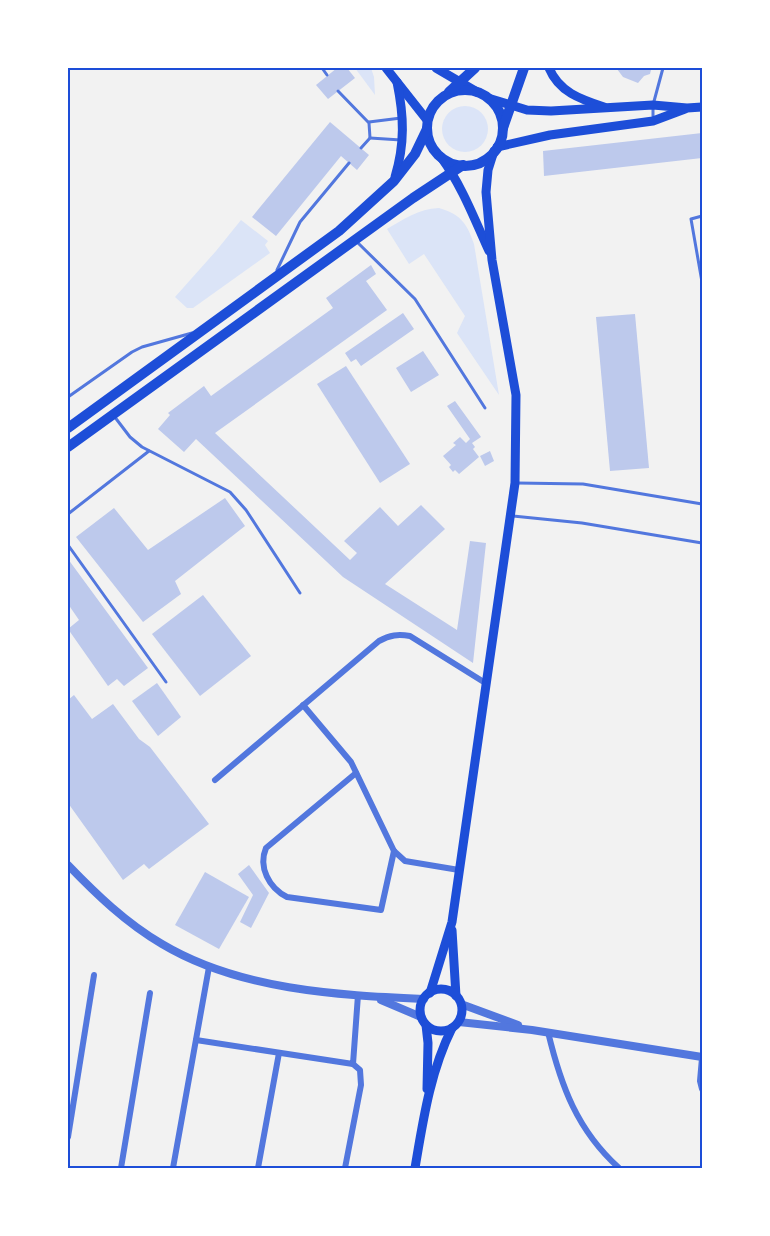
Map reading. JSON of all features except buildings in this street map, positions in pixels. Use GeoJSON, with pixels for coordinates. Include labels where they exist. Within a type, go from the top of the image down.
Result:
{"type":"FeatureCollection","features":[{"type":"Feature","properties":{"kind":"main road"},"geometry":{"type":"LineString","coordinates":[[386,68],[427,125],[433,149],[452,172],[464,194],[492,260]]}},
{"type":"Feature","properties":{"kind":"main road"},"geometry":{"type":"LineString","coordinates":[[436,68],[488,98],[527,110],[609,109],[653,105],[702,107]]}},
{"type":"Feature","properties":{"kind":"main road"},"geometry":{"type":"LineString","coordinates":[[68,428],[339,231],[394,181],[414,154],[427,125],[430,111],[475,68]]}},
{"type":"Feature","properties":{"kind":"main road"},"geometry":{"type":"LineString","coordinates":[[426,1103],[428,1043],[420,1011],[452,921],[515,483],[516,395],[492,260],[486,192],[489,170],[524,68]]}},
{"type":"Feature","properties":{"kind":"main road"},"geometry":{"type":"LineString","coordinates":[[549,68],[556,82],[567,92],[609,109]]}},
{"type":"Feature","properties":{"kind":"main road"},"geometry":{"type":"LineString","coordinates":[[394,181],[403,140],[403,118],[397,82]]}},
{"type":"Feature","properties":{"kind":"main road"},"geometry":{"type":"LineString","coordinates":[[443,97],[460,90],[477,92]]}},
{"type":"Feature","properties":{"kind":"main road"},"geometry":{"type":"LineString","coordinates":[[488,98],[499,113],[502,131]]}},
{"type":"Feature","properties":{"kind":"main road"},"geometry":{"type":"LineString","coordinates":[[441,157],[451,163],[463,165],[481,162],[496,149],[550,135],[653,121],[687,108]]}},
{"type":"Feature","properties":{"kind":"main road"},"geometry":{"type":"LineString","coordinates":[[68,447],[354,240],[463,165]]}},
{"type":"Feature","properties":{"kind":"main road"},"geometry":{"type":"LineString","coordinates":[[415,1168],[426,1103],[443,1047],[462,1016],[452,921]]}},
{"type":"Feature","properties":{"kind":"main road"},"geometry":{"type":"LineString","coordinates":[[427,996],[444,990],[459,1000]]}},
{"type":"Feature","properties":{"kind":"main road"},"geometry":{"type":"LineString","coordinates":[[424,1021],[439,1031],[456,1025]]}},
{"type":"Feature","properties":{"kind":"street"},"geometry":{"type":"LineString","coordinates":[[215,780],[379,640],[389,636],[399,634],[410,636],[487,684]]}},
{"type":"Feature","properties":{"kind":"street"},"geometry":{"type":"LineString","coordinates":[[303,705],[351,762],[394,851],[405,861],[459,870]]}},
{"type":"Feature","properties":{"kind":"street"},"geometry":{"type":"LineString","coordinates":[[356,773],[266,848],[262,858],[262,868],[278,892],[287,897],[381,910],[394,851]]}},
{"type":"Feature","properties":{"kind":"street"},"geometry":{"type":"LineString","coordinates":[[68,865],[125,919],[162,945],[209,967],[246,979],[372,997],[427,996]]}},
{"type":"Feature","properties":{"kind":"street"},"geometry":{"type":"LineString","coordinates":[[173,1168],[209,967]]}},
{"type":"Feature","properties":{"kind":"street"},"geometry":{"type":"LineString","coordinates":[[68,1137],[94,975]]}},
{"type":"Feature","properties":{"kind":"street"},"geometry":{"type":"LineString","coordinates":[[121,1168],[150,993]]}},
{"type":"Feature","properties":{"kind":"street"},"geometry":{"type":"LineString","coordinates":[[352,1064],[358,995]]}},
{"type":"Feature","properties":{"kind":"street"},"geometry":{"type":"LineString","coordinates":[[372,997],[424,1021]]}},
{"type":"Feature","properties":{"kind":"street"},"geometry":{"type":"LineString","coordinates":[[459,1000],[532,1030]]}},
{"type":"Feature","properties":{"kind":"street"},"geometry":{"type":"LineString","coordinates":[[456,1025],[548,1032],[702,1058],[700,1081],[702,1089]]}},
{"type":"Feature","properties":{"kind":"street"},"geometry":{"type":"LineString","coordinates":[[548,1032],[558,1073],[575,1113],[610,1160],[619,1168]]}},
{"type":"Feature","properties":{"kind":"street"},"geometry":{"type":"LineString","coordinates":[[196,1040],[352,1064],[360,1070],[361,1085],[345,1168]]}},
{"type":"Feature","properties":{"kind":"street"},"geometry":{"type":"LineString","coordinates":[[258,1168],[279,1053]]}},
{"type":"Feature","properties":{"kind":"lane"},"geometry":{"type":"LineString","coordinates":[[322,68],[327,75]]}},
{"type":"Feature","properties":{"kind":"lane"},"geometry":{"type":"LineString","coordinates":[[653,121],[653,105],[663,68]]}},
{"type":"Feature","properties":{"kind":"lane"},"geometry":{"type":"LineString","coordinates":[[338,91],[369,123],[370,138],[361,148]]}},
{"type":"Feature","properties":{"kind":"lane"},"geometry":{"type":"LineString","coordinates":[[369,123],[403,118]]}},
{"type":"Feature","properties":{"kind":"lane"},"geometry":{"type":"LineString","coordinates":[[370,138],[403,140]]}},
{"type":"Feature","properties":{"kind":"lane"},"geometry":{"type":"LineString","coordinates":[[273,278],[300,222],[349,163]]}},
{"type":"Feature","properties":{"kind":"lane"},"geometry":{"type":"LineString","coordinates":[[702,216],[691,219],[702,282]]}},
{"type":"Feature","properties":{"kind":"lane"},"geometry":{"type":"LineString","coordinates":[[354,240],[414,299],[485,408]]}},
{"type":"Feature","properties":{"kind":"lane"},"geometry":{"type":"LineString","coordinates":[[68,398],[132,352],[202,330]]}},
{"type":"Feature","properties":{"kind":"lane"},"geometry":{"type":"LineString","coordinates":[[113,414],[130,437],[150,451],[230,492],[246,510],[300,594]]}},
{"type":"Feature","properties":{"kind":"lane"},"geometry":{"type":"LineString","coordinates":[[68,514],[150,451]]}},
{"type":"Feature","properties":{"kind":"lane"},"geometry":{"type":"LineString","coordinates":[[515,483],[583,484],[702,504]]}},
{"type":"Feature","properties":{"kind":"lane"},"geometry":{"type":"LineString","coordinates":[[511,515],[582,523],[702,543]]}},
{"type":"Feature","properties":{"kind":"lane"},"geometry":{"type":"LineString","coordinates":[[68,544],[165,682]]}},
{"type":"Feature","properties":{"kind":"shaded area"},"geometry":{"type":"Polygon","coordinates":[[[355,68],[371,68],[375,95],[355,68]]]}},
{"type":"Feature","properties":{"kind":"shaded area"},"geometry":{"type":"Polygon","coordinates":[[[470,106],[482,112],[487,120],[487,138],[482,146],[474,151],[460,152],[448,146],[443,138],[442,124],[448,112],[456,107],[470,106]]]}},
{"type":"Feature","properties":{"kind":"shaded area"},"geometry":{"type":"Polygon","coordinates":[[[439,208],[462,220],[474,244],[499,395],[457,333],[465,316],[424,254],[409,264],[387,229],[418,212],[439,208]]]}},
{"type":"Feature","properties":{"kind":"shaded area"},"geometry":{"type":"Polygon","coordinates":[[[241,220],[268,241],[265,245],[270,253],[193,308],[187,308],[175,297],[241,220]]]}}]}
